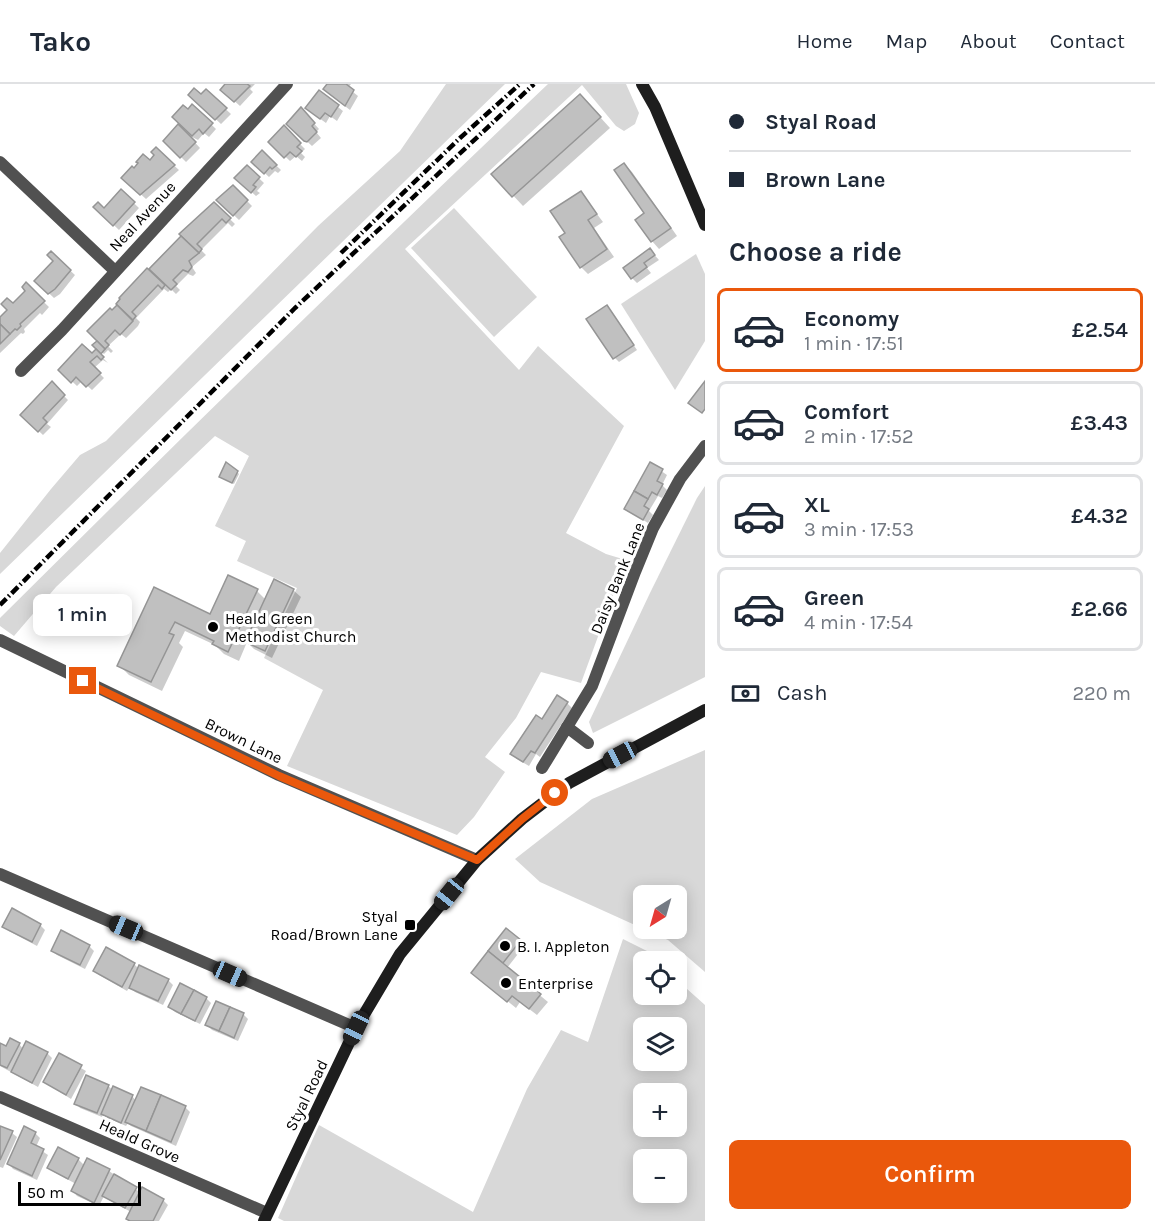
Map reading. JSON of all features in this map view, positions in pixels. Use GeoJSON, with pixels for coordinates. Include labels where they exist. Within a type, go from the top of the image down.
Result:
{"type":"FeatureCollection","features":[{"type":"Feature","properties":{"kind":"main road"},"geometry":{"type":"LineString","coordinates":[[642,84],[655,107],[705,225]]}},
{"type":"Feature","properties":{"kind":"main road","name":"Styal Road"},"geometry":{"type":"LineString","coordinates":[[265,1217],[356,1028],[400,954],[477,860],[522,819],[569,783],[705,710]]}},
{"type":"Feature","properties":{"kind":"street","name":"Neal Avenue"},"geometry":{"type":"LineString","coordinates":[[21,370],[62,330],[287,84]]}},
{"type":"Feature","properties":{"kind":"street"},"geometry":{"type":"LineString","coordinates":[[0,162],[115,271]]}},
{"type":"Feature","properties":{"kind":"street","name":"Daisy Bank Lane"},"geometry":{"type":"LineString","coordinates":[[542,768],[592,686],[634,572],[654,528],[680,479],[705,446]]}},
{"type":"Feature","properties":{"kind":"street","name":"Brown Lane"},"geometry":{"type":"LineString","coordinates":[[0,640],[279,776],[477,860]]}},
{"type":"Feature","properties":{"kind":"street"},"geometry":{"type":"LineString","coordinates":[[567,727],[588,743]]}},
{"type":"Feature","properties":{"kind":"street"},"geometry":{"type":"LineString","coordinates":[[0,874],[356,1028]]}},
{"type":"Feature","properties":{"kind":"street","name":"Heald Grove"},"geometry":{"type":"LineString","coordinates":[[0,1097],[265,1217]]}},
{"type":"Feature","properties":{"kind":"shaded area"},"geometry":{"type":"Polygon","coordinates":[[[446,84],[505,84],[0,574],[0,553],[80,455],[106,441],[318,226],[400,151],[446,84]]]}},
{"type":"Feature","properties":{"kind":"shaded area"},"geometry":{"type":"Polygon","coordinates":[[[548,84],[626,84],[639,113],[635,124],[624,131],[616,126],[582,85],[405,249],[519,370],[538,346],[624,426],[566,533],[606,554],[626,560],[581,683],[541,672],[516,718],[485,757],[505,772],[474,817],[457,835],[287,766],[323,690],[264,658],[297,588],[237,561],[246,541],[215,526],[249,456],[215,436],[56,587],[14,636],[0,626],[0,618],[204,416],[548,84]]]}},
{"type":"Feature","properties":{"kind":"shaded area"},"geometry":{"type":"Polygon","coordinates":[[[454,208],[537,297],[494,337],[411,248],[454,208]]]}},
{"type":"Feature","properties":{"kind":"shaded area"},"geometry":{"type":"Polygon","coordinates":[[[696,254],[705,274],[705,341],[675,390],[621,304],[696,254]]]}},
{"type":"Feature","properties":{"kind":"shaded area"},"geometry":{"type":"Polygon","coordinates":[[[705,486],[705,677],[593,733],[589,722],[650,593],[705,486]]]}},
{"type":"Feature","properties":{"kind":"shaded area"},"geometry":{"type":"Polygon","coordinates":[[[705,750],[705,972],[687,956],[687,951],[681,951],[666,939],[687,939],[687,885],[633,885],[633,924],[540,882],[515,859],[592,799],[705,750]]]}},
{"type":"Feature","properties":{"kind":"shaded area"},"geometry":{"type":"Polygon","coordinates":[[[623,939],[647,951],[633,951],[633,1005],[687,1005],[687,989],[705,1005],[705,1221],[284,1221],[278,1218],[319,1125],[473,1212],[527,1089],[561,1030],[588,1042],[623,939]]]}},
{"type":"Feature","properties":{"kind":"building"},"geometry":{"type":"Polygon","coordinates":[[[225,84],[250,86],[234,102],[220,90],[225,84]]]}},
{"type":"Feature","properties":{"kind":"building"},"geometry":{"type":"Polygon","coordinates":[[[327,84],[346,84],[354,90],[345,106],[323,89],[327,84]]]}},
{"type":"Feature","properties":{"kind":"building"},"geometry":{"type":"Polygon","coordinates":[[[194,88],[201,94],[206,89],[227,108],[215,120],[188,95],[194,88]]]}},
{"type":"Feature","properties":{"kind":"building"},"geometry":{"type":"Polygon","coordinates":[[[319,90],[339,105],[331,117],[325,113],[320,119],[305,108],[319,90]]]}},
{"type":"Feature","properties":{"kind":"building"},"geometry":{"type":"Polygon","coordinates":[[[580,94],[601,117],[512,197],[491,174],[580,94]]]}},
{"type":"Feature","properties":{"kind":"building"},"geometry":{"type":"Polygon","coordinates":[[[192,104],[213,123],[203,134],[199,129],[192,136],[172,117],[183,105],[188,109],[192,104]]]}},
{"type":"Feature","properties":{"kind":"building"},"geometry":{"type":"Polygon","coordinates":[[[301,107],[315,123],[312,126],[317,132],[307,142],[286,124],[301,107]]]}},
{"type":"Feature","properties":{"kind":"building"},"geometry":{"type":"Polygon","coordinates":[[[178,124],[196,142],[180,158],[163,141],[178,124]]]}},
{"type":"Feature","properties":{"kind":"building"},"geometry":{"type":"Polygon","coordinates":[[[284,125],[301,143],[297,147],[302,151],[296,157],[290,152],[284,158],[268,142],[284,125]]]}},
{"type":"Feature","properties":{"kind":"building"},"geometry":{"type":"Polygon","coordinates":[[[156,147],[175,165],[140,195],[121,178],[132,166],[134,168],[143,154],[150,160],[154,155],[151,152],[156,147]]]}},
{"type":"Feature","properties":{"kind":"building"},"geometry":{"type":"Polygon","coordinates":[[[262,150],[277,165],[272,169],[270,167],[264,174],[251,162],[262,150]]]}},
{"type":"Feature","properties":{"kind":"building"},"geometry":{"type":"Polygon","coordinates":[[[624,163],[671,228],[651,242],[635,220],[644,213],[614,170],[624,163]]]}},
{"type":"Feature","properties":{"kind":"building"},"geometry":{"type":"Polygon","coordinates":[[[247,165],[260,177],[253,185],[256,187],[251,193],[234,178],[247,165]]]}},
{"type":"Feature","properties":{"kind":"building"},"geometry":{"type":"Polygon","coordinates":[[[233,185],[248,200],[233,216],[216,200],[233,185]]]}},
{"type":"Feature","properties":{"kind":"building"},"geometry":{"type":"Polygon","coordinates":[[[121,189],[135,202],[113,226],[93,207],[98,202],[104,208],[121,189]]]}},
{"type":"Feature","properties":{"kind":"building"},"geometry":{"type":"Polygon","coordinates":[[[581,191],[597,214],[588,220],[607,249],[580,268],[559,237],[565,233],[550,211],[581,191]]]}},
{"type":"Feature","properties":{"kind":"building"},"geometry":{"type":"Polygon","coordinates":[[[214,202],[231,218],[226,223],[222,219],[197,244],[202,249],[199,253],[179,234],[214,202]]]}},
{"type":"Feature","properties":{"kind":"building"},"geometry":{"type":"Polygon","coordinates":[[[181,236],[199,253],[189,261],[192,267],[188,272],[183,270],[173,280],[177,284],[171,290],[149,269],[181,236]]]}},
{"type":"Feature","properties":{"kind":"building"},"geometry":{"type":"Polygon","coordinates":[[[650,248],[655,255],[644,263],[647,267],[631,279],[623,268],[650,248]]]}},
{"type":"Feature","properties":{"kind":"building"},"geometry":{"type":"Polygon","coordinates":[[[51,251],[71,270],[48,294],[34,281],[53,261],[47,255],[51,251]]]}},
{"type":"Feature","properties":{"kind":"building"},"geometry":{"type":"Polygon","coordinates":[[[147,268],[165,285],[162,289],[158,285],[132,312],[136,316],[133,320],[116,304],[147,268]]]}},
{"type":"Feature","properties":{"kind":"building"},"geometry":{"type":"Polygon","coordinates":[[[26,282],[45,301],[20,324],[17,330],[15,329],[10,334],[0,324],[0,317],[7,310],[1,304],[7,298],[13,303],[25,291],[22,287],[26,282]]]}},
{"type":"Feature","properties":{"kind":"building"},"geometry":{"type":"Polygon","coordinates":[[[117,305],[133,321],[120,335],[115,330],[105,341],[109,345],[105,349],[87,331],[110,308],[112,310],[117,305]]]}},
{"type":"Feature","properties":{"kind":"building"},"geometry":{"type":"Polygon","coordinates":[[[607,305],[634,345],[613,359],[586,319],[607,305]]]}},
{"type":"Feature","properties":{"kind":"building"},"geometry":{"type":"Polygon","coordinates":[[[0,324],[10,334],[0,344],[0,324]]]}},
{"type":"Feature","properties":{"kind":"building"},"geometry":{"type":"Polygon","coordinates":[[[97,341],[105,349],[101,354],[92,345],[97,341]]]}},
{"type":"Feature","properties":{"kind":"building"},"geometry":{"type":"Polygon","coordinates":[[[82,344],[92,353],[96,349],[104,357],[101,360],[97,356],[90,362],[101,373],[86,387],[76,377],[71,383],[58,370],[82,344]]]}},
{"type":"Feature","properties":{"kind":"building"},"geometry":{"type":"Polygon","coordinates":[[[52,381],[65,395],[43,418],[47,422],[38,432],[20,415],[52,381]]]}},
{"type":"Feature","properties":{"kind":"building"},"geometry":{"type":"Polygon","coordinates":[[[705,381],[705,409],[702,413],[688,403],[705,381]]]}},
{"type":"Feature","properties":{"kind":"building"},"geometry":{"type":"Polygon","coordinates":[[[226,462],[238,471],[232,483],[219,477],[226,462]]]}},
{"type":"Feature","properties":{"kind":"building"},"geometry":{"type":"Polygon","coordinates":[[[650,462],[663,469],[657,481],[663,484],[657,495],[652,492],[648,499],[634,491],[650,462]]]}},
{"type":"Feature","properties":{"kind":"building"},"geometry":{"type":"Polygon","coordinates":[[[634,491],[648,499],[644,506],[649,509],[643,520],[624,509],[634,491]]]}},
{"type":"Feature","properties":{"kind":"building","name":"Heald Green Methodist Church"},"geometry":{"type":"Polygon","coordinates":[[[228,575],[258,589],[228,652],[212,644],[214,641],[175,622],[169,633],[174,635],[151,682],[117,666],[154,587],[210,614],[228,575]]]}},
{"type":"Feature","properties":{"kind":"building"},"geometry":{"type":"Polygon","coordinates":[[[274,579],[294,589],[265,651],[245,642],[274,579]]]}},
{"type":"Feature","properties":{"kind":"building"},"geometry":{"type":"Polygon","coordinates":[[[557,695],[568,702],[535,753],[531,751],[523,762],[510,754],[536,715],[542,719],[557,695]]]}},
{"type":"Feature","properties":{"kind":"building"},"geometry":{"type":"Polygon","coordinates":[[[12,908],[41,924],[32,942],[2,927],[12,908]]]}},
{"type":"Feature","properties":{"kind":"building","name":"B. I. Appleton"},"geometry":{"type":"Polygon","coordinates":[[[506,928],[521,940],[503,963],[488,951],[506,928]]]}},
{"type":"Feature","properties":{"kind":"building"},"geometry":{"type":"Polygon","coordinates":[[[61,930],[90,945],[80,965],[51,951],[61,930]]]}},
{"type":"Feature","properties":{"kind":"building"},"geometry":{"type":"Polygon","coordinates":[[[106,947],[135,963],[122,987],[93,971],[106,947]]]}},
{"type":"Feature","properties":{"kind":"building","name":"Enterprise"},"geometry":{"type":"Polygon","coordinates":[[[488,951],[541,994],[529,1009],[512,996],[507,1002],[471,973],[488,951]]]}},
{"type":"Feature","properties":{"kind":"building"},"geometry":{"type":"Polygon","coordinates":[[[139,965],[169,979],[158,1001],[129,988],[139,965]]]}},
{"type":"Feature","properties":{"kind":"building"},"geometry":{"type":"Polygon","coordinates":[[[180,983],[194,990],[181,1014],[168,1007],[180,983]]]}},
{"type":"Feature","properties":{"kind":"building"},"geometry":{"type":"Polygon","coordinates":[[[194,990],[207,997],[195,1021],[181,1014],[194,990]]]}},
{"type":"Feature","properties":{"kind":"building"},"geometry":{"type":"Polygon","coordinates":[[[216,1001],[230,1007],[219,1031],[205,1025],[216,1001]]]}},
{"type":"Feature","properties":{"kind":"building"},"geometry":{"type":"Polygon","coordinates":[[[230,1007],[244,1013],[234,1038],[219,1031],[230,1007]]]}},
{"type":"Feature","properties":{"kind":"building"},"geometry":{"type":"Polygon","coordinates":[[[10,1038],[20,1043],[7,1068],[0,1065],[0,1043],[6,1046],[10,1038]]]}},
{"type":"Feature","properties":{"kind":"building"},"geometry":{"type":"Polygon","coordinates":[[[26,1041],[48,1052],[32,1083],[11,1072],[26,1041]]]}},
{"type":"Feature","properties":{"kind":"building"},"geometry":{"type":"Polygon","coordinates":[[[59,1053],[82,1065],[66,1095],[43,1082],[59,1053]]]}},
{"type":"Feature","properties":{"kind":"building"},"geometry":{"type":"Polygon","coordinates":[[[86,1075],[109,1085],[97,1113],[74,1104],[86,1075]]]}},
{"type":"Feature","properties":{"kind":"building"},"geometry":{"type":"Polygon","coordinates":[[[113,1086],[133,1095],[121,1123],[101,1114],[113,1086]]]}},
{"type":"Feature","properties":{"kind":"building"},"geometry":{"type":"Polygon","coordinates":[[[141,1087],[161,1095],[146,1131],[125,1122],[141,1087]]]}},
{"type":"Feature","properties":{"kind":"building"},"geometry":{"type":"Polygon","coordinates":[[[161,1095],[186,1106],[171,1142],[146,1131],[161,1095]]]}},
{"type":"Feature","properties":{"kind":"building"},"geometry":{"type":"Polygon","coordinates":[[[0,1126],[13,1131],[0,1160],[0,1126]]]}},
{"type":"Feature","properties":{"kind":"building"},"geometry":{"type":"Polygon","coordinates":[[[24,1126],[36,1132],[31,1143],[44,1149],[32,1176],[7,1164],[24,1126]]]}},
{"type":"Feature","properties":{"kind":"building"},"geometry":{"type":"Polygon","coordinates":[[[58,1147],[79,1158],[68,1179],[47,1168],[58,1147]]]}},
{"type":"Feature","properties":{"kind":"building"},"geometry":{"type":"Polygon","coordinates":[[[87,1158],[110,1169],[94,1203],[71,1191],[87,1158]]]}},
{"type":"Feature","properties":{"kind":"building"},"geometry":{"type":"Polygon","coordinates":[[[114,1174],[137,1187],[125,1208],[102,1196],[114,1174]]]}},
{"type":"Feature","properties":{"kind":"building"},"geometry":{"type":"Polygon","coordinates":[[[142,1187],[164,1199],[153,1221],[130,1221],[126,1219],[142,1187]]]}},
{"type":"Feature","properties":{"kind":"railway"},"geometry":{"type":"LineString","coordinates":[[341,253],[460,138],[520,84]]}},
{"type":"Feature","properties":{"kind":"railway"},"geometry":{"type":"LineString","coordinates":[[0,605],[295,308],[534,84]]}},
{"type":"Feature","properties":{"kind":"place","name":"Heald Green Methodist Church"},"geometry":{"type":"Point","coordinates":[213,627]}},
{"type":"Feature","properties":{"kind":"place","name":"Styal Road/Brown Lane"},"geometry":{"type":"Point","coordinates":[410,925]}},
{"type":"Feature","properties":{"kind":"place","name":"B. I. Appleton"},"geometry":{"type":"Point","coordinates":[505,946]}},
{"type":"Feature","properties":{"kind":"place","name":"Enterprise"},"geometry":{"type":"Point","coordinates":[506,983]}},
{"type":"Feature","properties":{"kind":"route"},"geometry":{"type":"LineString","coordinates":[[83,681],[147,710],[279,776],[477,860],[489,847],[555,793]]}}]}
